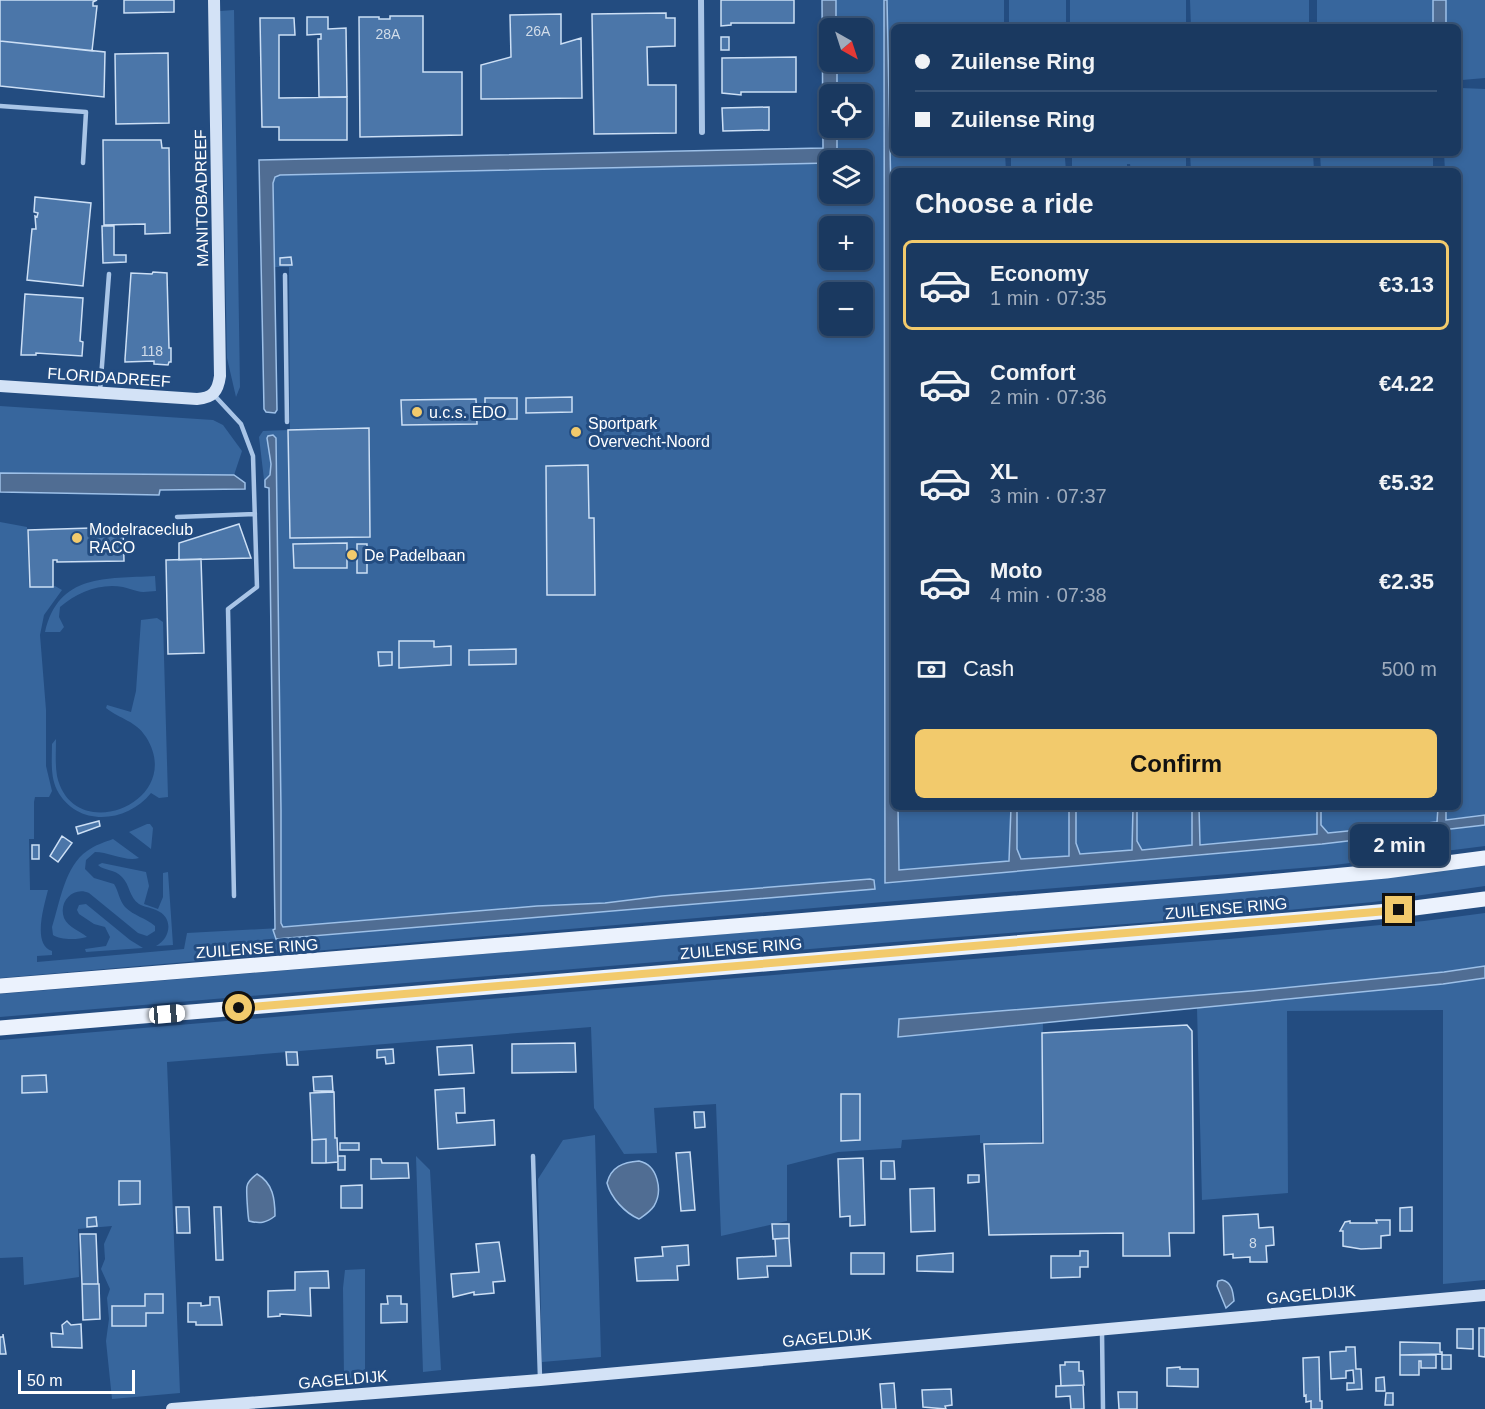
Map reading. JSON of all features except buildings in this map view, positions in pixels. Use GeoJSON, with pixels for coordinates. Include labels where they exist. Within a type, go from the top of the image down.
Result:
{"type":"FeatureCollection","features":[{"type":"Feature","properties":{"kind":"main road","name":"ZUILENSE RING"},"geometry":{"type":"LineString","coordinates":[[0,986],[1224,886],[1386,871],[1485,858]]}},
{"type":"Feature","properties":{"kind":"main road","name":"ZUILENSE RING"},"geometry":{"type":"LineString","coordinates":[[0,1028],[1291,920],[1399,910],[1485,898]]}},
{"type":"Feature","properties":{"kind":"street","name":"MANITOBADREEF"},"geometry":{"type":"LineString","coordinates":[[214,0],[220,376],[219,387],[214,394]]}},
{"type":"Feature","properties":{"kind":"street"},"geometry":{"type":"LineString","coordinates":[[701,0],[702,132]]}},
{"type":"Feature","properties":{"kind":"street","name":"FLORIDADREEF"},"geometry":{"type":"LineString","coordinates":[[0,386],[197,399],[206,399],[214,394]]}},
{"type":"Feature","properties":{"kind":"street","name":"GAGELDIJK"},"geometry":{"type":"LineString","coordinates":[[172,1409],[540,1380],[1485,1295]]}},
{"type":"Feature","properties":{"kind":"lane"},"geometry":{"type":"LineString","coordinates":[[0,106],[86,112],[83,163]]}},
{"type":"Feature","properties":{"kind":"lane"},"geometry":{"type":"LineString","coordinates":[[100,393],[109,274]]}},
{"type":"Feature","properties":{"kind":"lane"},"geometry":{"type":"LineString","coordinates":[[285,275],[287,422]]}},
{"type":"Feature","properties":{"kind":"lane"},"geometry":{"type":"LineString","coordinates":[[214,394],[241,424],[253,456],[257,587],[228,609],[234,896]]}},
{"type":"Feature","properties":{"kind":"lane"},"geometry":{"type":"LineString","coordinates":[[177,517],[255,514]]}},
{"type":"Feature","properties":{"kind":"lane"},"geometry":{"type":"LineString","coordinates":[[533,1156],[540,1380]]}},
{"type":"Feature","properties":{"kind":"lane"},"geometry":{"type":"LineString","coordinates":[[1102,1329],[1103,1409]]}},
{"type":"Feature","properties":{"kind":"shaded area"},"geometry":{"type":"Polygon","coordinates":[[[822,0],[836,0],[836,18],[822,18],[822,0]]]}},
{"type":"Feature","properties":{"kind":"shaded area","name":"Sportpark Overvecht-Noord"},"geometry":{"type":"Polygon","coordinates":[[[836,0],[884,0],[886,880],[1196,856],[1391,837],[1485,825],[1485,846],[1326,866],[0,978],[0,522],[27,527],[29,587],[55,586],[62,590],[44,615],[40,635],[46,710],[46,766],[52,791],[49,797],[35,797],[34,839],[29,839],[30,890],[48,890],[42,915],[41,933],[42,941],[52,951],[52,955],[37,956],[37,962],[184,949],[187,933],[280,928],[268,488],[265,488],[259,437],[263,431],[288,430],[290,457],[289,267],[274,267],[273,183],[275,177],[280,175],[819,163],[819,204],[873,204],[873,150],[837,150],[837,138],[873,138],[873,84],[837,84],[837,72],[873,72],[873,18],[836,18],[836,0]]]}},
{"type":"Feature","properties":{"kind":"shaded area"},"geometry":{"type":"Polygon","coordinates":[[[884,0],[887,0],[891,194],[891,810],[898,810],[899,870],[1009,861],[1011,810],[1017,810],[1017,849],[1021,859],[1069,856],[1069,810],[1076,810],[1076,843],[1080,854],[1132,850],[1133,810],[1137,810],[1137,841],[1142,850],[1192,845],[1192,810],[1199,810],[1200,845],[1317,834],[1317,810],[1321,810],[1321,825],[1328,833],[1437,822],[1438,810],[1446,810],[1446,820],[1485,815],[1485,825],[1322,844],[885,883],[884,0]]]}},
{"type":"Feature","properties":{"kind":"shaded area"},"geometry":{"type":"Polygon","coordinates":[[[887,0],[1004,0],[1004,24],[891,24],[891,156],[1005,156],[1006,168],[891,168],[891,195],[887,0]]]}},
{"type":"Feature","properties":{"kind":"shaded area"},"geometry":{"type":"Polygon","coordinates":[[[1009,0],[1066,0],[1066,24],[1009,24],[1009,0]]]}},
{"type":"Feature","properties":{"kind":"shaded area"},"geometry":{"type":"Polygon","coordinates":[[[1070,0],[1186,0],[1186,24],[1070,24],[1070,0]]]}},
{"type":"Feature","properties":{"kind":"shaded area"},"geometry":{"type":"Polygon","coordinates":[[[1190,0],[1309,0],[1309,24],[1191,24],[1190,0]]]}},
{"type":"Feature","properties":{"kind":"shaded area"},"geometry":{"type":"Polygon","coordinates":[[[1317,0],[1433,0],[1433,24],[1317,24],[1317,0]]]}},
{"type":"Feature","properties":{"kind":"shaded area"},"geometry":{"type":"Polygon","coordinates":[[[1433,0],[1446,0],[1446,24],[1433,24],[1433,0]]]}},
{"type":"Feature","properties":{"kind":"shaded area"},"geometry":{"type":"Polygon","coordinates":[[[1446,0],[1485,0],[1485,78],[1462,80],[1461,88],[1461,24],[1446,24],[1446,0]]]}},
{"type":"Feature","properties":{"kind":"shaded area"},"geometry":{"type":"Polygon","coordinates":[[[234,10],[240,387],[236,397],[227,358],[220,11],[234,10]]]}},
{"type":"Feature","properties":{"kind":"shaded area"},"geometry":{"type":"Polygon","coordinates":[[[822,72],[837,72],[837,84],[823,84],[822,72]]]}},
{"type":"Feature","properties":{"kind":"shaded area"},"geometry":{"type":"Polygon","coordinates":[[[1461,88],[1485,89],[1485,814],[1446,820],[1446,810],[1461,810],[1461,168],[1445,168],[1444,156],[1461,156],[1461,88]]]}},
{"type":"Feature","properties":{"kind":"shaded area"},"geometry":{"type":"Polygon","coordinates":[[[823,138],[837,138],[837,150],[819,150],[819,163],[280,175],[275,177],[273,183],[277,410],[275,413],[266,412],[264,409],[259,160],[823,148],[823,138]]]}},
{"type":"Feature","properties":{"kind":"shaded area"},"geometry":{"type":"Polygon","coordinates":[[[1011,156],[1186,156],[1186,168],[1131,168],[1130,164],[1127,164],[1127,168],[1072,168],[1072,157],[1065,158],[1066,168],[1011,168],[1011,156]]]}},
{"type":"Feature","properties":{"kind":"shaded area"},"geometry":{"type":"Polygon","coordinates":[[[1190,156],[1313,156],[1314,168],[1191,168],[1190,156]]]}},
{"type":"Feature","properties":{"kind":"shaded area"},"geometry":{"type":"Polygon","coordinates":[[[1320,156],[1433,156],[1433,168],[1321,168],[1320,156]]]}},
{"type":"Feature","properties":{"kind":"shaded area"},"geometry":{"type":"Polygon","coordinates":[[[0,406],[213,420],[223,425],[242,451],[234,475],[0,473],[0,406]]]}},
{"type":"Feature","properties":{"kind":"shaded area"},"geometry":{"type":"Polygon","coordinates":[[[273,435],[276,438],[281,923],[283,927],[537,906],[605,903],[662,896],[870,879],[874,880],[875,889],[276,939],[273,930],[275,929],[269,488],[265,487],[265,480],[270,475],[271,464],[267,438],[273,435]]]}},
{"type":"Feature","properties":{"kind":"shaded area"},"geometry":{"type":"Polygon","coordinates":[[[0,473],[234,475],[245,483],[245,489],[160,490],[159,495],[0,492],[0,473]]]}},
{"type":"Feature","properties":{"kind":"shaded area"},"geometry":{"type":"Polygon","coordinates":[[[155,576],[156,591],[139,592],[123,587],[106,586],[74,597],[60,607],[59,617],[64,627],[60,632],[45,632],[52,613],[61,599],[73,589],[102,579],[155,576]]]}},
{"type":"Feature","properties":{"kind":"shaded area"},"geometry":{"type":"Polygon","coordinates":[[[157,618],[163,622],[168,797],[159,798],[151,793],[129,811],[103,817],[89,816],[77,811],[57,790],[52,773],[52,744],[56,739],[57,776],[67,798],[83,809],[103,812],[123,808],[140,797],[152,781],[155,760],[142,732],[106,708],[107,705],[131,712],[136,691],[141,620],[157,618]]]}},
{"type":"Feature","properties":{"kind":"shaded area"},"geometry":{"type":"Polygon","coordinates":[[[898,810],[1011,810],[1010,861],[899,870],[898,810]]]}},
{"type":"Feature","properties":{"kind":"shaded area"},"geometry":{"type":"Polygon","coordinates":[[[1017,810],[1069,810],[1069,856],[1020,859],[1017,849],[1017,810]]]}},
{"type":"Feature","properties":{"kind":"shaded area"},"geometry":{"type":"Polygon","coordinates":[[[1076,810],[1133,810],[1133,850],[1080,854],[1076,843],[1076,810]]]}},
{"type":"Feature","properties":{"kind":"shaded area"},"geometry":{"type":"Polygon","coordinates":[[[1137,810],[1192,810],[1192,845],[1141,850],[1137,841],[1137,810]]]}},
{"type":"Feature","properties":{"kind":"shaded area"},"geometry":{"type":"Polygon","coordinates":[[[1199,810],[1317,810],[1317,834],[1199,845],[1199,810]]]}},
{"type":"Feature","properties":{"kind":"shaded area"},"geometry":{"type":"Polygon","coordinates":[[[1321,810],[1438,810],[1437,822],[1327,833],[1321,825],[1321,810]]]}},
{"type":"Feature","properties":{"kind":"shaded area"},"geometry":{"type":"Polygon","coordinates":[[[147,824],[153,828],[151,849],[129,832],[147,824]]]}},
{"type":"Feature","properties":{"kind":"shaded area"},"geometry":{"type":"Polygon","coordinates":[[[113,839],[139,858],[129,859],[95,852],[86,860],[85,869],[94,878],[114,884],[125,907],[155,926],[155,931],[147,936],[138,933],[89,893],[83,891],[73,893],[65,901],[63,912],[68,924],[87,937],[69,939],[53,935],[52,927],[73,866],[90,849],[113,839]]]}},
{"type":"Feature","properties":{"kind":"shaded area"},"geometry":{"type":"Polygon","coordinates":[[[102,863],[146,872],[149,886],[144,904],[158,909],[163,897],[163,873],[168,872],[173,945],[156,946],[167,933],[166,917],[156,910],[139,904],[133,898],[122,877],[98,865],[102,863]]]}},
{"type":"Feature","properties":{"kind":"shaded area"},"geometry":{"type":"Polygon","coordinates":[[[1485,863],[1485,886],[1373,902],[1216,917],[0,1017],[0,994],[762,931],[1485,863]]]}},
{"type":"Feature","properties":{"kind":"shaded area"},"geometry":{"type":"Polygon","coordinates":[[[86,904],[143,948],[86,952],[85,949],[106,946],[110,937],[105,927],[94,924],[79,914],[77,910],[79,905],[86,904]]]}},
{"type":"Feature","properties":{"kind":"shaded area"},"geometry":{"type":"Polygon","coordinates":[[[1485,913],[1485,966],[1251,991],[899,1019],[899,1037],[1043,1022],[1041,1142],[980,1143],[980,1135],[902,1140],[901,1148],[838,1152],[787,1165],[787,1221],[721,1236],[716,1104],[654,1108],[657,1153],[624,1154],[594,1108],[591,1027],[167,1062],[180,1393],[112,1399],[106,1341],[109,1319],[107,1298],[110,1289],[101,1269],[105,1259],[104,1244],[112,1226],[78,1229],[79,1277],[24,1285],[23,1257],[0,1258],[0,1040],[1229,939],[1485,913]]]}},
{"type":"Feature","properties":{"kind":"shaded area"},"geometry":{"type":"Polygon","coordinates":[[[1485,966],[1485,978],[1443,984],[898,1037],[899,1019],[1251,991],[1485,966]]]}},
{"type":"Feature","properties":{"kind":"shaded area"},"geometry":{"type":"Polygon","coordinates":[[[1485,978],[1485,1280],[1443,1284],[1443,1010],[1287,1011],[1288,1193],[1202,1200],[1197,1008],[1485,978]]]}},
{"type":"Feature","properties":{"kind":"shaded area"},"geometry":{"type":"Polygon","coordinates":[[[595,1135],[601,1357],[542,1362],[538,1179],[563,1140],[595,1135]]]}},
{"type":"Feature","properties":{"kind":"shaded area"},"geometry":{"type":"Polygon","coordinates":[[[416,1156],[430,1170],[441,1370],[423,1372],[416,1156]]]}},
{"type":"Feature","properties":{"kind":"shaded area"},"geometry":{"type":"Polygon","coordinates":[[[639,1161],[645,1163],[654,1173],[658,1193],[654,1206],[639,1219],[619,1204],[607,1183],[611,1173],[618,1166],[639,1161]]]}},
{"type":"Feature","properties":{"kind":"shaded area"},"geometry":{"type":"Polygon","coordinates":[[[257,1174],[270,1187],[275,1210],[275,1216],[260,1223],[249,1221],[247,1204],[248,1184],[257,1174]]]}},
{"type":"Feature","properties":{"kind":"shaded area"},"geometry":{"type":"Polygon","coordinates":[[[365,1269],[365,1377],[344,1379],[343,1288],[345,1270],[365,1269]]]}},
{"type":"Feature","properties":{"kind":"shaded area"},"geometry":{"type":"Polygon","coordinates":[[[1222,1280],[1230,1285],[1234,1298],[1234,1301],[1226,1308],[1217,1286],[1218,1281],[1222,1280]]]}},
{"type":"Feature","properties":{"kind":"place","name":"u.c.s. EDO"},"geometry":{"type":"Point","coordinates":[417,412]}},
{"type":"Feature","properties":{"kind":"place","name":"Sportpark Overvecht-Noord"},"geometry":{"type":"Point","coordinates":[576,432]}},
{"type":"Feature","properties":{"kind":"place","name":"Modelraceclub RACO"},"geometry":{"type":"Point","coordinates":[77,538]}},
{"type":"Feature","properties":{"kind":"place","name":"De Padelbaan"},"geometry":{"type":"Point","coordinates":[352,555]}},
{"type":"Feature","properties":{"kind":"route"},"geometry":{"type":"LineString","coordinates":[[239,1008],[1399,910]]}}]}
